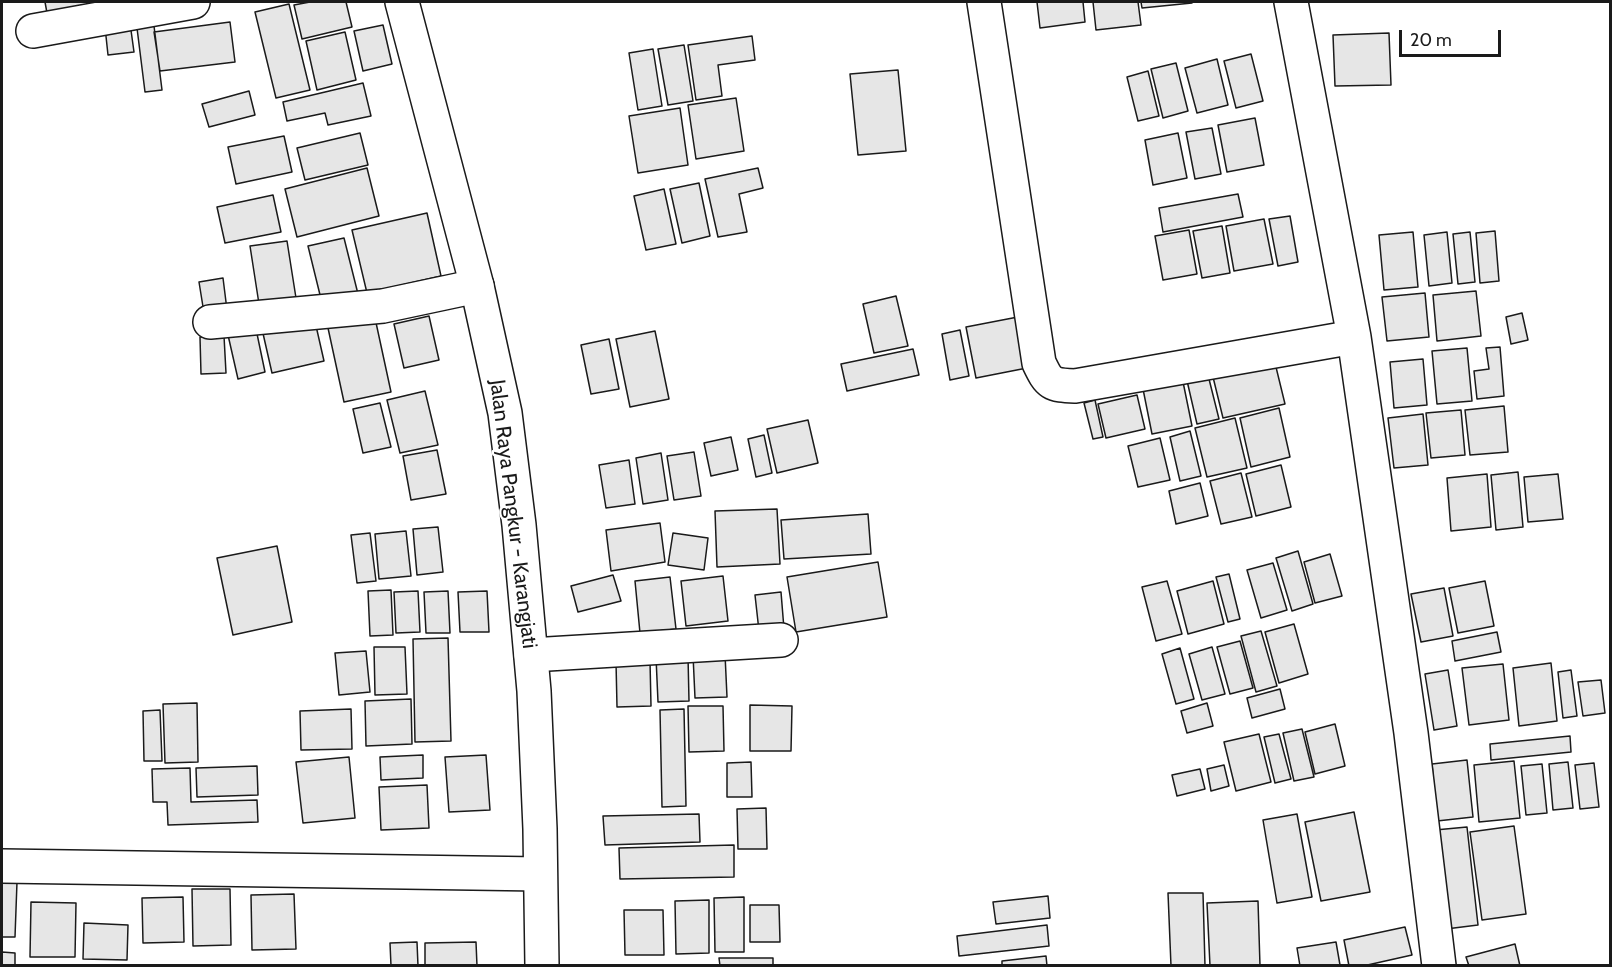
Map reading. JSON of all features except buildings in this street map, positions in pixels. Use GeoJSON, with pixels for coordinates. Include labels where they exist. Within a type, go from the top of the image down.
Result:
{"type":"FeatureCollection","features":[{"type":"Feature","properties":{"kind":"street"},"geometry":{"type":"LineString","coordinates":[[33,31],[193,2]]}},
{"type":"Feature","properties":{"kind":"street","name":"Jalan Raya Pangkur - Karangjati"},"geometry":{"type":"LineString","coordinates":[[402,2],[477,286],[505,413],[519,525],[531,655],[540,817],[542,966]]}},
{"type":"Feature","properties":{"kind":"street"},"geometry":{"type":"LineString","coordinates":[[984,2],[1039,363],[1047,380],[1056,385],[1075,386],[1354,337]]}},
{"type":"Feature","properties":{"kind":"street"},"geometry":{"type":"LineString","coordinates":[[1291,2],[1354,337],[1411,733],[1439,966]]}},
{"type":"Feature","properties":{"kind":"street"},"geometry":{"type":"LineString","coordinates":[[210,322],[383,306],[477,286]]}},
{"type":"Feature","properties":{"kind":"street"},"geometry":{"type":"LineString","coordinates":[[531,655],[782,640]]}},
{"type":"Feature","properties":{"kind":"street"},"geometry":{"type":"LineString","coordinates":[[2,866],[540,874]]}}]}
